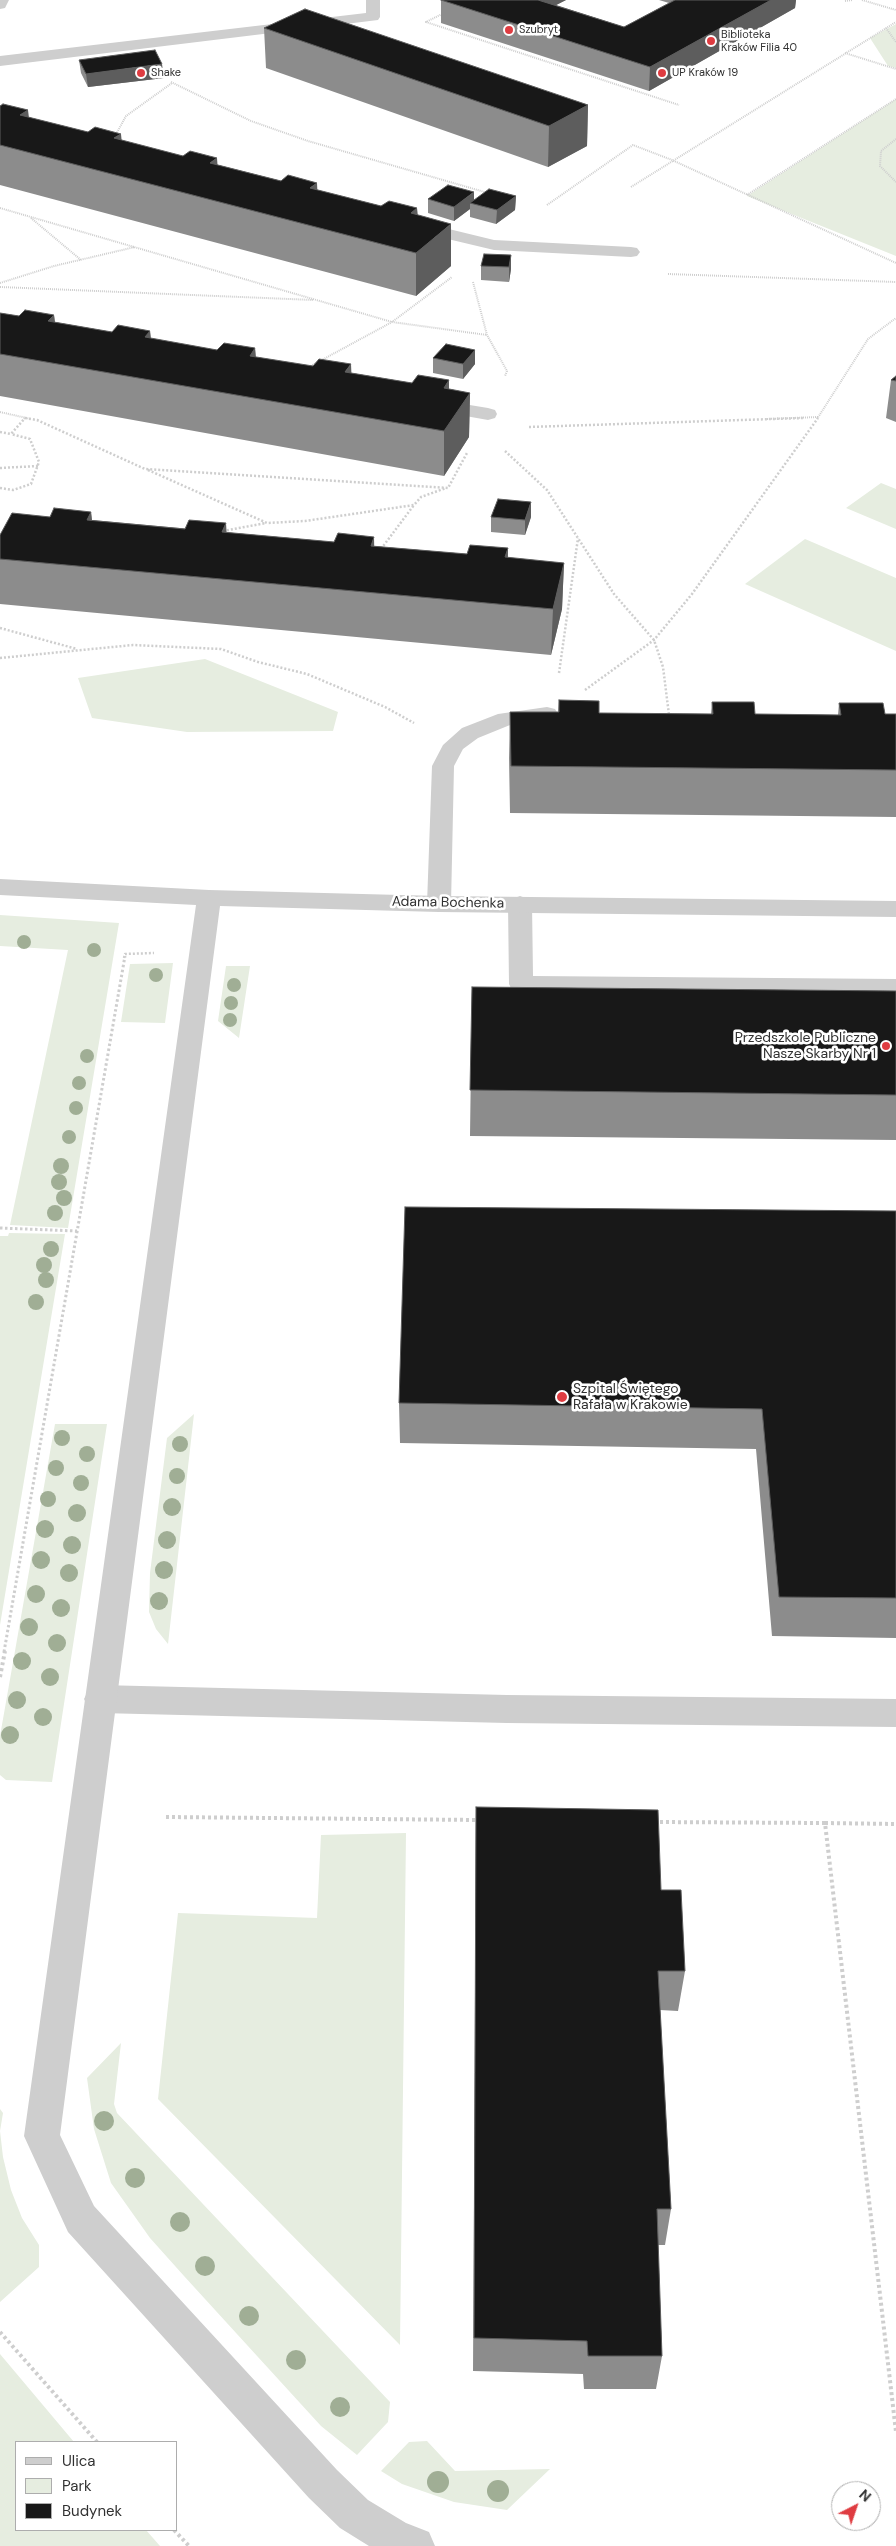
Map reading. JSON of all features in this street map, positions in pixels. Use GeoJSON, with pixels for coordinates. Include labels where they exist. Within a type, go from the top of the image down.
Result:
{"type":"FeatureCollection","features":[{"type":"Feature","properties":{"kind":"street"},"geometry":{"type":"LineString","coordinates":[[0,6],[2,0]]}},
{"type":"Feature","properties":{"kind":"street"},"geometry":{"type":"LineString","coordinates":[[0,61],[373,17],[372,0]]}},
{"type":"Feature","properties":{"kind":"street"},"geometry":{"type":"LineString","coordinates":[[397,223],[494,244],[631,252]]}},
{"type":"Feature","properties":{"kind":"street"},"geometry":{"type":"LineString","coordinates":[[420,402],[484,421]]}},
{"type":"Feature","properties":{"kind":"street"},"geometry":{"type":"LineString","coordinates":[[439,904],[443,766],[454,745],[470,733],[506,719],[559,713]]}},
{"type":"Feature","properties":{"kind":"street","name":"Adama Bochenka"},"geometry":{"type":"LineString","coordinates":[[0,887],[209,898],[439,904],[896,909]]}},
{"type":"Feature","properties":{"kind":"street"},"geometry":{"type":"LineString","coordinates":[[209,898],[42,2136],[81,2219],[324,2484],[354,2514],[394,2539],[415,2546]]}},
{"type":"Feature","properties":{"kind":"street"},"geometry":{"type":"LineString","coordinates":[[520,904],[521,984],[896,988]]}},
{"type":"Feature","properties":{"kind":"street"},"geometry":{"type":"LineString","coordinates":[[100,1699],[517,1709],[896,1713]]}},
{"type":"Feature","properties":{"kind":"path"},"geometry":{"type":"LineString","coordinates":[[845,1],[852,0]]}},
{"type":"Feature","properties":{"kind":"path"},"geometry":{"type":"LineString","coordinates":[[862,0],[896,10]]}},
{"type":"Feature","properties":{"kind":"path"},"geometry":{"type":"LineString","coordinates":[[452,10],[426,22],[679,105]]}},
{"type":"Feature","properties":{"kind":"path"},"geometry":{"type":"LineString","coordinates":[[631,187],[896,22]]}},
{"type":"Feature","properties":{"kind":"path"},"geometry":{"type":"LineString","coordinates":[[886,28],[896,42]]}},
{"type":"Feature","properties":{"kind":"path"},"geometry":{"type":"LineString","coordinates":[[147,45],[172,83],[260,124],[494,195]]}},
{"type":"Feature","properties":{"kind":"path"},"geometry":{"type":"LineString","coordinates":[[845,53],[896,68]]}},
{"type":"Feature","properties":{"kind":"path"},"geometry":{"type":"LineString","coordinates":[[108,140],[115,136],[126,116],[172,83]]}},
{"type":"Feature","properties":{"kind":"path"},"geometry":{"type":"LineString","coordinates":[[747,196],[896,99]]}},
{"type":"Feature","properties":{"kind":"path"},"geometry":{"type":"LineString","coordinates":[[896,139],[881,151],[880,166],[896,182]]}},
{"type":"Feature","properties":{"kind":"path"},"geometry":{"type":"LineString","coordinates":[[633,145],[672,160],[896,263]]}},
{"type":"Feature","properties":{"kind":"path"},"geometry":{"type":"LineString","coordinates":[[0,208],[392,322],[487,335],[507,371],[484,421],[448,488],[421,497],[380,550]]}},
{"type":"Feature","properties":{"kind":"path"},"geometry":{"type":"LineString","coordinates":[[28,216],[81,260]]}},
{"type":"Feature","properties":{"kind":"path"},"geometry":{"type":"LineString","coordinates":[[0,282],[136,247]]}},
{"type":"Feature","properties":{"kind":"path"},"geometry":{"type":"LineString","coordinates":[[662,274],[896,282]]}},
{"type":"Feature","properties":{"kind":"path"},"geometry":{"type":"LineString","coordinates":[[301,371],[392,322],[453,276]]}},
{"type":"Feature","properties":{"kind":"path"},"geometry":{"type":"LineString","coordinates":[[0,287],[318,300]]}},
{"type":"Feature","properties":{"kind":"path"},"geometry":{"type":"LineString","coordinates":[[559,713],[654,640],[692,594],[818,417],[868,339],[896,318]]}},
{"type":"Feature","properties":{"kind":"path"},"geometry":{"type":"LineString","coordinates":[[0,412],[25,417],[267,523]]}},
{"type":"Feature","properties":{"kind":"path"},"geometry":{"type":"LineString","coordinates":[[11,434],[25,417]]}},
{"type":"Feature","properties":{"kind":"path"},"geometry":{"type":"LineString","coordinates":[[484,421],[818,417]]}},
{"type":"Feature","properties":{"kind":"path"},"geometry":{"type":"LineString","coordinates":[[484,421],[547,490],[614,594],[654,640],[663,667],[669,716]]}},
{"type":"Feature","properties":{"kind":"path"},"geometry":{"type":"LineString","coordinates":[[0,432],[30,439],[39,462],[31,484],[13,490],[0,488]]}},
{"type":"Feature","properties":{"kind":"path"},"geometry":{"type":"LineString","coordinates":[[0,468],[38,466]]}},
{"type":"Feature","properties":{"kind":"path"},"geometry":{"type":"LineString","coordinates":[[145,469],[448,488]]}},
{"type":"Feature","properties":{"kind":"path"},"geometry":{"type":"LineString","coordinates":[[214,532],[267,523],[305,521],[414,505]]}},
{"type":"Feature","properties":{"kind":"path"},"geometry":{"type":"LineString","coordinates":[[559,713],[568,598],[578,538]]}},
{"type":"Feature","properties":{"kind":"path"},"geometry":{"type":"LineString","coordinates":[[0,628],[80,650]]}},
{"type":"Feature","properties":{"kind":"path"},"geometry":{"type":"LineString","coordinates":[[0,658],[134,645],[221,649],[258,662],[307,674],[385,707],[454,745]]}},
{"type":"Feature","properties":{"kind":"path"},"geometry":{"type":"LineString","coordinates":[[0,1678],[125,954],[155,953]]}},
{"type":"Feature","properties":{"kind":"path"},"geometry":{"type":"LineString","coordinates":[[0,1228],[77,1231]]}},
{"type":"Feature","properties":{"kind":"path"},"geometry":{"type":"LineString","coordinates":[[166,1817],[486,1820]]}},
{"type":"Feature","properties":{"kind":"path"},"geometry":{"type":"LineString","coordinates":[[645,1822],[896,1824]]}},
{"type":"Feature","properties":{"kind":"path"},"geometry":{"type":"LineString","coordinates":[[825,1823],[896,2432]]}},
{"type":"Feature","properties":{"kind":"path"},"geometry":{"type":"LineString","coordinates":[[0,2332],[96,2441]]}},
{"type":"Feature","properties":{"kind":"path"},"geometry":{"type":"LineString","coordinates":[[175,2531],[189,2546]]}},
{"type":"Feature","properties":{"kind":"green space"},"geometry":{"type":"Polygon","coordinates":[[[896,24],[896,68],[888,66],[870,38],[896,24]]]}},
{"type":"Feature","properties":{"kind":"green space"},"geometry":{"type":"Polygon","coordinates":[[[896,99],[896,256],[747,196],[896,99]]]}},
{"type":"Feature","properties":{"kind":"green space"},"geometry":{"type":"Polygon","coordinates":[[[881,483],[896,489],[896,529],[846,508],[881,483]]]}},
{"type":"Feature","properties":{"kind":"green space"},"geometry":{"type":"Polygon","coordinates":[[[805,539],[896,578],[896,651],[745,584],[805,539]]]}},
{"type":"Feature","properties":{"kind":"green space"},"geometry":{"type":"Polygon","coordinates":[[[205,659],[338,712],[333,731],[187,732],[92,718],[78,678],[205,659]]]}},
{"type":"Feature","properties":{"kind":"green space"},"geometry":{"type":"Polygon","coordinates":[[[0,915],[119,923],[68,1228],[10,1225],[68,950],[0,946],[0,915]]]}},
{"type":"Feature","properties":{"kind":"green space"},"geometry":{"type":"Polygon","coordinates":[[[173,963],[165,1023],[121,1022],[130,964],[173,963]]]}},
{"type":"Feature","properties":{"kind":"green space"},"geometry":{"type":"Polygon","coordinates":[[[226,966],[250,966],[239,1038],[218,1021],[226,966]]]}},
{"type":"Feature","properties":{"kind":"green space"},"geometry":{"type":"Polygon","coordinates":[[[9,1233],[65,1234],[0,1625],[0,1236],[8,1236],[9,1233]]]}},
{"type":"Feature","properties":{"kind":"green space"},"geometry":{"type":"Polygon","coordinates":[[[194,1414],[168,1644],[156,1629],[149,1612],[150,1573],[167,1438],[194,1414]]]}},
{"type":"Feature","properties":{"kind":"green space"},"geometry":{"type":"Polygon","coordinates":[[[55,1424],[107,1424],[52,1782],[6,1780],[0,1775],[0,1736],[55,1424]]]}},
{"type":"Feature","properties":{"kind":"green space"},"geometry":{"type":"Polygon","coordinates":[[[406,1833],[400,2345],[158,2099],[178,1913],[317,1918],[321,1835],[406,1833]]]}},
{"type":"Feature","properties":{"kind":"green space"},"geometry":{"type":"Polygon","coordinates":[[[121,2043],[114,2104],[117,2113],[390,2402],[388,2422],[357,2455],[321,2426],[184,2276],[150,2238],[111,2183],[94,2129],[87,2078],[121,2043]]]}},
{"type":"Feature","properties":{"kind":"green space"},"geometry":{"type":"Polygon","coordinates":[[[0,2109],[3,2113],[0,2131],[0,2109]]]}},
{"type":"Feature","properties":{"kind":"green space"},"geometry":{"type":"Polygon","coordinates":[[[0,2131],[3,2157],[11,2190],[22,2218],[39,2245],[39,2267],[0,2302],[0,2131]]]}},
{"type":"Feature","properties":{"kind":"green space"},"geometry":{"type":"Polygon","coordinates":[[[0,2354],[73,2441],[15,2441],[15,2531],[147,2531],[160,2546],[0,2546],[0,2354]]]}},
{"type":"Feature","properties":{"kind":"green space"},"geometry":{"type":"Polygon","coordinates":[[[427,2441],[455,2471],[550,2469],[507,2510],[454,2502],[402,2484],[381,2471],[409,2442],[427,2441]]]}},
{"type":"Feature","properties":{"kind":"building"},"geometry":{"type":"Polygon","coordinates":[[[441,0],[538,0],[624,27],[675,0],[771,0],[650,67],[441,0]]]}},
{"type":"Feature","properties":{"kind":"building"},"geometry":{"type":"Polygon","coordinates":[[[305,9],[588,105],[549,126],[264,28],[305,9]]]}},
{"type":"Feature","properties":{"kind":"building"},"geometry":{"type":"Polygon","coordinates":[[[155,50],[162,64],[86,74],[79,60],[155,50]]]}},
{"type":"Feature","properties":{"kind":"building"},"geometry":{"type":"Polygon","coordinates":[[[3,104],[28,110],[20,115],[88,132],[95,127],[121,134],[114,138],[183,156],[190,151],[217,158],[210,163],[281,181],[288,175],[317,183],[310,188],[381,206],[389,201],[417,208],[411,213],[451,224],[416,253],[0,145],[0,106],[3,104]]]}},
{"type":"Feature","properties":{"kind":"building"},"geometry":{"type":"Polygon","coordinates":[[[448,185],[474,192],[454,207],[428,199],[448,185]]]}},
{"type":"Feature","properties":{"kind":"building"},"geometry":{"type":"Polygon","coordinates":[[[489,189],[516,196],[497,210],[470,203],[489,189]]]}},
{"type":"Feature","properties":{"kind":"building"},"geometry":{"type":"Polygon","coordinates":[[[484,254],[511,255],[509,267],[481,266],[484,254]]]}},
{"type":"Feature","properties":{"kind":"building"},"geometry":{"type":"Polygon","coordinates":[[[25,310],[54,315],[48,321],[112,332],[118,325],[150,331],[145,337],[217,350],[224,343],[255,348],[250,356],[313,366],[319,359],[351,364],[345,372],[412,383],[418,375],[449,380],[444,388],[470,393],[444,431],[0,354],[0,313],[19,316],[25,310]]]}},
{"type":"Feature","properties":{"kind":"building"},"geometry":{"type":"Polygon","coordinates":[[[446,344],[475,350],[463,364],[433,358],[446,344]]]}},
{"type":"Feature","properties":{"kind":"building"},"geometry":{"type":"Polygon","coordinates":[[[498,499],[531,502],[525,520],[491,517],[498,499]]]}},
{"type":"Feature","properties":{"kind":"building"},"geometry":{"type":"Polygon","coordinates":[[[54,508],[91,512],[87,520],[185,529],[189,520],[226,523],[222,532],[334,542],[338,533],[374,537],[371,546],[467,554],[470,545],[508,548],[505,557],[564,563],[553,609],[0,559],[0,535],[12,513],[50,517],[54,508]]]}},
{"type":"Feature","properties":{"kind":"building"},"geometry":{"type":"Polygon","coordinates":[[[559,700],[599,701],[599,713],[713,714],[712,702],[754,702],[755,714],[841,715],[839,703],[883,703],[885,714],[896,714],[896,770],[511,766],[510,712],[559,712],[559,700]]]}},
{"type":"Feature","properties":{"kind":"building"},"geometry":{"type":"Polygon","coordinates":[[[472,987],[896,991],[896,1095],[470,1090],[472,987]]]}},
{"type":"Feature","properties":{"kind":"building"},"geometry":{"type":"Polygon","coordinates":[[[405,1207],[896,1211],[896,1598],[779,1597],[762,1409],[399,1403],[405,1207]]]}},
{"type":"Feature","properties":{"kind":"building"},"geometry":{"type":"Polygon","coordinates":[[[476,1807],[658,1810],[661,1890],[681,1890],[685,1971],[658,1971],[671,2209],[657,2209],[662,2356],[588,2356],[587,2341],[474,2338],[476,1807]]]}},
{"type":"Feature","properties":{"kind":"place","name":"Szubryt"},"geometry":{"type":"Point","coordinates":[509,30]}},
{"type":"Feature","properties":{"kind":"place","name":"Biblioteka Kraków Filia 40"},"geometry":{"type":"Point","coordinates":[711,41]}},
{"type":"Feature","properties":{"kind":"place","name":"Shake"},"geometry":{"type":"Point","coordinates":[141,73]}},
{"type":"Feature","properties":{"kind":"place","name":"UP Kraków 19"},"geometry":{"type":"Point","coordinates":[662,73]}},
{"type":"Feature","properties":{"kind":"place","name":"Przedszkole Publiczne Nasze Skarby Nr 1"},"geometry":{"type":"Point","coordinates":[886,1046]}},
{"type":"Feature","properties":{"kind":"place","name":"Szpital Świętego Rafała w Krakowie"},"geometry":{"type":"Point","coordinates":[562,1397]}}]}
